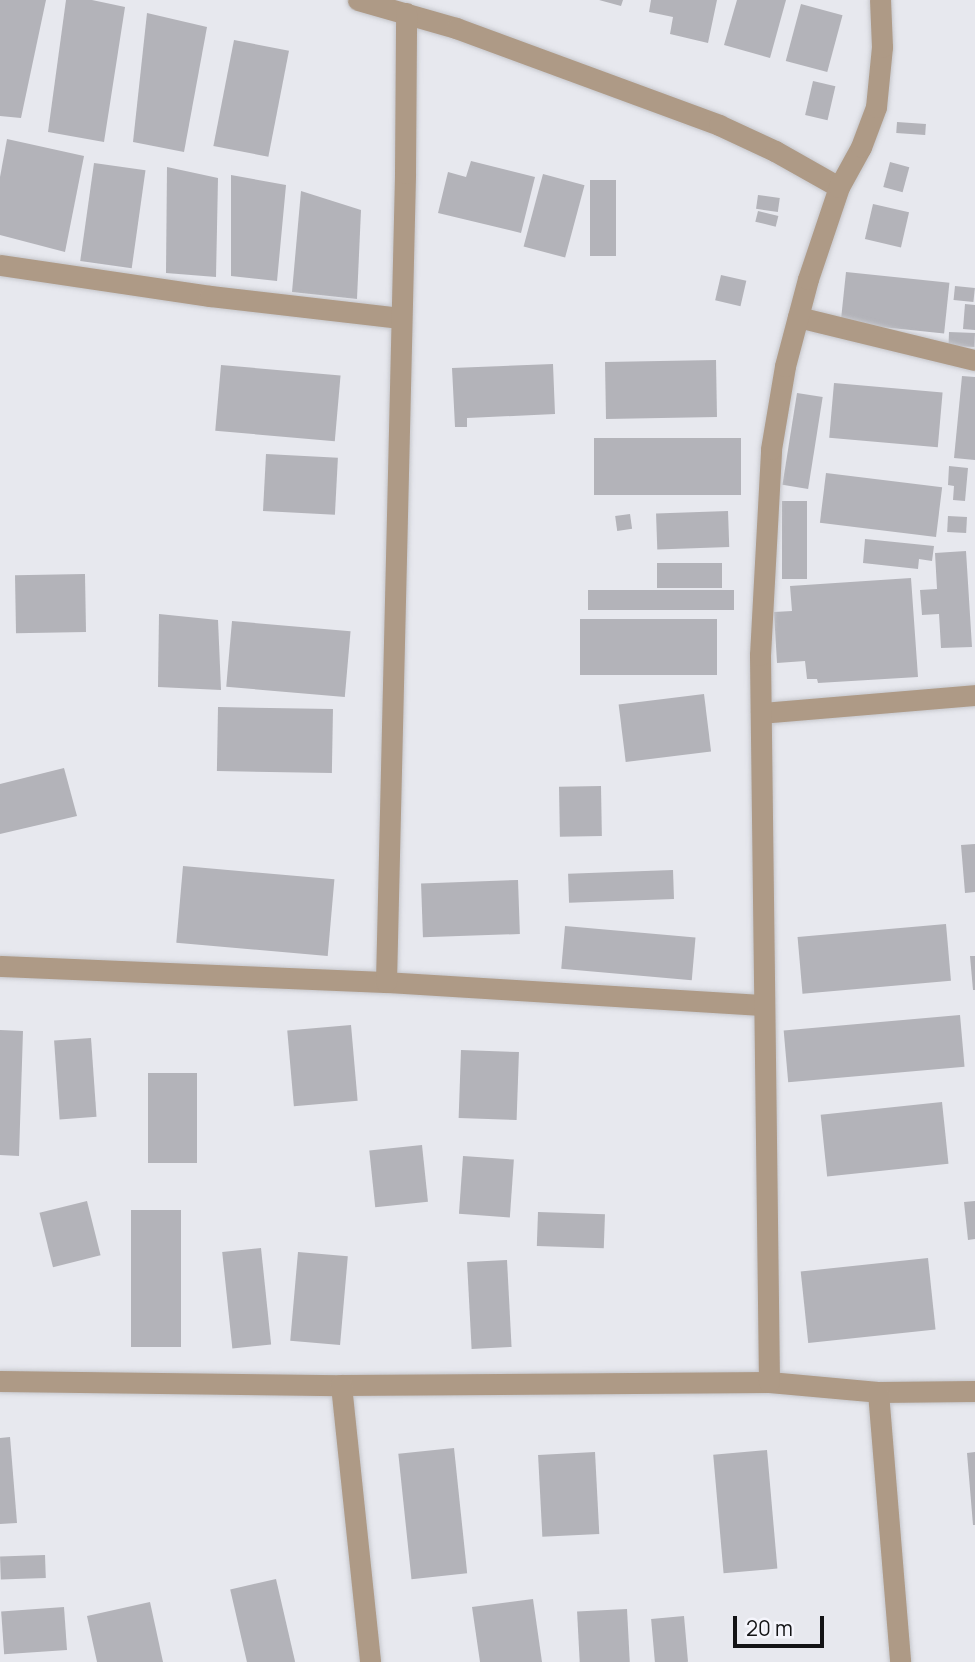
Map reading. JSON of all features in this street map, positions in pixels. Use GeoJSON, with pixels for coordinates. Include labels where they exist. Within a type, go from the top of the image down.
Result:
{"type":"FeatureCollection","features":[{"type":"Feature","properties":{"kind":"street"},"geometry":{"type":"LineString","coordinates":[[358,0],[456,28],[719,125],[839,187]]}},
{"type":"Feature","properties":{"kind":"street"},"geometry":{"type":"LineString","coordinates":[[769,1382],[760,655],[771,449],[785,366],[798,317],[839,187],[861,147],[876,107],[882,47],[880,0]]}},
{"type":"Feature","properties":{"kind":"street"},"geometry":{"type":"LineString","coordinates":[[386,982],[406,13]]}},
{"type":"Feature","properties":{"kind":"street"},"geometry":{"type":"LineString","coordinates":[[0,265],[210,296],[401,318]]}},
{"type":"Feature","properties":{"kind":"street"},"geometry":{"type":"LineString","coordinates":[[798,317],[975,360]]}},
{"type":"Feature","properties":{"kind":"street"},"geometry":{"type":"LineString","coordinates":[[761,713],[975,695]]}},
{"type":"Feature","properties":{"kind":"street"},"geometry":{"type":"LineString","coordinates":[[0,966],[386,982],[763,1005]]}},
{"type":"Feature","properties":{"kind":"street"},"geometry":{"type":"LineString","coordinates":[[0,1381],[341,1385],[769,1382],[878,1392],[975,1391]]}},
{"type":"Feature","properties":{"kind":"street"},"geometry":{"type":"LineString","coordinates":[[341,1385],[370,1662]]}},
{"type":"Feature","properties":{"kind":"street"},"geometry":{"type":"LineString","coordinates":[[878,1392],[900,1662]]}},
{"type":"Feature","properties":{"kind":"building"},"geometry":{"type":"Polygon","coordinates":[[[0,0],[46,0],[21,118],[0,116],[0,0]]]}},
{"type":"Feature","properties":{"kind":"building"},"geometry":{"type":"Polygon","coordinates":[[[66,0],[92,0],[125,7],[104,142],[48,132],[66,0]]]}},
{"type":"Feature","properties":{"kind":"building"},"geometry":{"type":"Polygon","coordinates":[[[599,0],[623,0],[621,6],[599,0]]]}},
{"type":"Feature","properties":{"kind":"building"},"geometry":{"type":"Polygon","coordinates":[[[651,0],[717,0],[708,43],[670,34],[673,17],[649,12],[651,0]]]}},
{"type":"Feature","properties":{"kind":"building"},"geometry":{"type":"Polygon","coordinates":[[[737,0],[786,0],[770,58],[724,45],[737,0]]]}},
{"type":"Feature","properties":{"kind":"building"},"geometry":{"type":"Polygon","coordinates":[[[801,4],[843,15],[827,72],[786,61],[801,4]]]}},
{"type":"Feature","properties":{"kind":"building"},"geometry":{"type":"Polygon","coordinates":[[[147,13],[207,27],[184,152],[133,142],[147,13]]]}},
{"type":"Feature","properties":{"kind":"building"},"geometry":{"type":"Polygon","coordinates":[[[234,40],[289,51],[268,157],[213,146],[234,40]]]}},
{"type":"Feature","properties":{"kind":"building"},"geometry":{"type":"Polygon","coordinates":[[[813,81],[835,86],[828,120],[805,115],[813,81]]]}},
{"type":"Feature","properties":{"kind":"building"},"geometry":{"type":"Polygon","coordinates":[[[897,122],[926,124],[925,135],[896,133],[897,122]]]}},
{"type":"Feature","properties":{"kind":"building"},"geometry":{"type":"Polygon","coordinates":[[[7,139],[84,156],[65,252],[0,235],[0,177],[7,139]]]}},
{"type":"Feature","properties":{"kind":"building"},"geometry":{"type":"Polygon","coordinates":[[[471,161],[535,177],[521,233],[438,213],[448,172],[466,177],[471,161]]]}},
{"type":"Feature","properties":{"kind":"building"},"geometry":{"type":"Polygon","coordinates":[[[890,162],[909,167],[903,192],[883,187],[890,162]]]}},
{"type":"Feature","properties":{"kind":"building"},"geometry":{"type":"Polygon","coordinates":[[[94,163],[145,170],[132,268],[80,261],[94,163]]]}},
{"type":"Feature","properties":{"kind":"building"},"geometry":{"type":"Polygon","coordinates":[[[167,167],[218,178],[216,277],[166,273],[167,167]]]}},
{"type":"Feature","properties":{"kind":"building"},"geometry":{"type":"Polygon","coordinates":[[[543,174],[585,185],[565,258],[524,246],[543,174]]]}},
{"type":"Feature","properties":{"kind":"building"},"geometry":{"type":"Polygon","coordinates":[[[231,175],[286,185],[277,281],[231,276],[231,175]]]}},
{"type":"Feature","properties":{"kind":"building"},"geometry":{"type":"Polygon","coordinates":[[[590,180],[616,180],[616,256],[590,256],[590,180]]]}},
{"type":"Feature","properties":{"kind":"building"},"geometry":{"type":"Polygon","coordinates":[[[301,191],[361,210],[357,299],[292,292],[301,191]]]}},
{"type":"Feature","properties":{"kind":"building"},"geometry":{"type":"Polygon","coordinates":[[[758,195],[780,198],[778,212],[756,209],[758,195]]]}},
{"type":"Feature","properties":{"kind":"building"},"geometry":{"type":"Polygon","coordinates":[[[873,204],[909,212],[901,247],[865,239],[873,204]]]}},
{"type":"Feature","properties":{"kind":"building"},"geometry":{"type":"Polygon","coordinates":[[[758,211],[778,216],[776,227],[755,222],[758,211]]]}},
{"type":"Feature","properties":{"kind":"building"},"geometry":{"type":"Polygon","coordinates":[[[846,272],[949,283],[944,334],[841,323],[846,272]]]}},
{"type":"Feature","properties":{"kind":"building"},"geometry":{"type":"Polygon","coordinates":[[[721,275],[746,281],[740,306],[715,300],[721,275]]]}},
{"type":"Feature","properties":{"kind":"building"},"geometry":{"type":"Polygon","coordinates":[[[955,286],[975,288],[973,302],[954,300],[955,286]]]}},
{"type":"Feature","properties":{"kind":"building"},"geometry":{"type":"Polygon","coordinates":[[[965,304],[975,305],[975,330],[963,329],[965,304]]]}},
{"type":"Feature","properties":{"kind":"building"},"geometry":{"type":"Polygon","coordinates":[[[949,332],[975,333],[974,347],[949,346],[949,332]]]}},
{"type":"Feature","properties":{"kind":"building"},"geometry":{"type":"Polygon","coordinates":[[[716,360],[717,417],[606,419],[605,362],[716,360]]]}},
{"type":"Feature","properties":{"kind":"building"},"geometry":{"type":"Polygon","coordinates":[[[553,364],[555,414],[467,418],[467,427],[455,427],[452,368],[553,364]]]}},
{"type":"Feature","properties":{"kind":"building"},"geometry":{"type":"Polygon","coordinates":[[[221,365],[341,375],[335,441],[215,431],[221,365]]]}},
{"type":"Feature","properties":{"kind":"building"},"geometry":{"type":"Polygon","coordinates":[[[962,376],[975,377],[975,460],[954,458],[962,376]]]}},
{"type":"Feature","properties":{"kind":"building"},"geometry":{"type":"Polygon","coordinates":[[[834,383],[943,392],[938,447],[829,438],[834,383]]]}},
{"type":"Feature","properties":{"kind":"building"},"geometry":{"type":"Polygon","coordinates":[[[797,393],[823,397],[808,489],[782,485],[797,393]]]}},
{"type":"Feature","properties":{"kind":"building"},"geometry":{"type":"Polygon","coordinates":[[[594,438],[741,438],[741,495],[594,495],[594,438]]]}},
{"type":"Feature","properties":{"kind":"building"},"geometry":{"type":"Polygon","coordinates":[[[266,454],[338,458],[335,515],[263,511],[266,454]]]}},
{"type":"Feature","properties":{"kind":"building"},"geometry":{"type":"Polygon","coordinates":[[[949,466],[968,468],[965,501],[953,500],[954,486],[948,485],[949,466]]]}},
{"type":"Feature","properties":{"kind":"building"},"geometry":{"type":"Polygon","coordinates":[[[826,473],[942,487],[936,537],[820,523],[826,473]]]}},
{"type":"Feature","properties":{"kind":"building"},"geometry":{"type":"Polygon","coordinates":[[[782,501],[807,501],[807,579],[782,579],[782,501]]]}},
{"type":"Feature","properties":{"kind":"building"},"geometry":{"type":"Polygon","coordinates":[[[728,511],[729,547],[657,549],[656,514],[728,511]]]}},
{"type":"Feature","properties":{"kind":"building"},"geometry":{"type":"Polygon","coordinates":[[[630,514],[632,529],[617,531],[615,516],[630,514]]]}},
{"type":"Feature","properties":{"kind":"building"},"geometry":{"type":"Polygon","coordinates":[[[948,516],[967,517],[966,533],[947,532],[948,516]]]}},
{"type":"Feature","properties":{"kind":"building"},"geometry":{"type":"Polygon","coordinates":[[[865,539],[934,546],[932,561],[919,559],[918,569],[863,563],[865,539]]]}},
{"type":"Feature","properties":{"kind":"building"},"geometry":{"type":"Polygon","coordinates":[[[966,551],[972,647],[941,648],[939,614],[922,615],[920,590],[937,589],[935,553],[966,551]]]}},
{"type":"Feature","properties":{"kind":"building"},"geometry":{"type":"Polygon","coordinates":[[[657,563],[722,563],[722,588],[657,588],[657,563]]]}},
{"type":"Feature","properties":{"kind":"building"},"geometry":{"type":"Polygon","coordinates":[[[85,574],[86,632],[16,633],[15,575],[85,574]]]}},
{"type":"Feature","properties":{"kind":"building"},"geometry":{"type":"Polygon","coordinates":[[[911,578],[918,677],[818,683],[817,679],[807,679],[805,661],[777,663],[774,612],[792,611],[790,586],[911,578]]]}},
{"type":"Feature","properties":{"kind":"building"},"geometry":{"type":"Polygon","coordinates":[[[588,590],[734,590],[734,610],[588,610],[588,590]]]}},
{"type":"Feature","properties":{"kind":"building"},"geometry":{"type":"Polygon","coordinates":[[[159,614],[218,620],[221,690],[158,687],[159,614]]]}},
{"type":"Feature","properties":{"kind":"building"},"geometry":{"type":"Polygon","coordinates":[[[580,619],[717,619],[717,675],[580,675],[580,619]]]}},
{"type":"Feature","properties":{"kind":"building"},"geometry":{"type":"Polygon","coordinates":[[[232,621],[351,631],[345,697],[226,687],[232,621]]]}},
{"type":"Feature","properties":{"kind":"building"},"geometry":{"type":"Polygon","coordinates":[[[704,694],[711,752],[626,762],[619,704],[704,694]]]}},
{"type":"Feature","properties":{"kind":"building"},"geometry":{"type":"Polygon","coordinates":[[[218,707],[333,709],[332,773],[217,771],[218,707]]]}},
{"type":"Feature","properties":{"kind":"building"},"geometry":{"type":"Polygon","coordinates":[[[64,768],[77,816],[0,834],[0,784],[64,768]]]}},
{"type":"Feature","properties":{"kind":"building"},"geometry":{"type":"Polygon","coordinates":[[[601,786],[602,836],[560,837],[559,787],[601,786]]]}},
{"type":"Feature","properties":{"kind":"building"},"geometry":{"type":"Polygon","coordinates":[[[975,844],[975,892],[965,893],[961,845],[975,844]]]}},
{"type":"Feature","properties":{"kind":"building"},"geometry":{"type":"Polygon","coordinates":[[[183,866],[334,879],[328,956],[176,943],[183,866]]]}},
{"type":"Feature","properties":{"kind":"building"},"geometry":{"type":"Polygon","coordinates":[[[673,870],[674,899],[569,903],[568,874],[673,870]]]}},
{"type":"Feature","properties":{"kind":"building"},"geometry":{"type":"Polygon","coordinates":[[[518,880],[520,934],[423,937],[421,883],[518,880]]]}},
{"type":"Feature","properties":{"kind":"building"},"geometry":{"type":"Polygon","coordinates":[[[946,924],[951,981],[803,994],[798,937],[946,924]]]}},
{"type":"Feature","properties":{"kind":"building"},"geometry":{"type":"Polygon","coordinates":[[[565,926],[696,937],[692,980],[561,969],[565,926]]]}},
{"type":"Feature","properties":{"kind":"building"},"geometry":{"type":"Polygon","coordinates":[[[970,956],[975,956],[975,990],[973,990],[970,956]]]}},
{"type":"Feature","properties":{"kind":"building"},"geometry":{"type":"Polygon","coordinates":[[[960,1015],[965,1067],[788,1082],[784,1030],[960,1015]]]}},
{"type":"Feature","properties":{"kind":"building"},"geometry":{"type":"Polygon","coordinates":[[[351,1025],[358,1101],[294,1106],[287,1031],[351,1025]]]}},
{"type":"Feature","properties":{"kind":"building"},"geometry":{"type":"Polygon","coordinates":[[[0,1030],[23,1031],[19,1156],[0,1155],[0,1030]]]}},
{"type":"Feature","properties":{"kind":"building"},"geometry":{"type":"Polygon","coordinates":[[[91,1038],[97,1117],[60,1119],[54,1041],[91,1038]]]}},
{"type":"Feature","properties":{"kind":"building"},"geometry":{"type":"Polygon","coordinates":[[[461,1050],[519,1052],[517,1120],[459,1118],[461,1050]]]}},
{"type":"Feature","properties":{"kind":"building"},"geometry":{"type":"Polygon","coordinates":[[[148,1073],[197,1073],[197,1163],[148,1163],[148,1073]]]}},
{"type":"Feature","properties":{"kind":"building"},"geometry":{"type":"Polygon","coordinates":[[[942,1102],[948,1164],[827,1176],[821,1115],[942,1102]]]}},
{"type":"Feature","properties":{"kind":"building"},"geometry":{"type":"Polygon","coordinates":[[[422,1145],[428,1202],[375,1207],[369,1151],[422,1145]]]}},
{"type":"Feature","properties":{"kind":"building"},"geometry":{"type":"Polygon","coordinates":[[[463,1156],[514,1160],[510,1217],[459,1214],[463,1156]]]}},
{"type":"Feature","properties":{"kind":"building"},"geometry":{"type":"Polygon","coordinates":[[[87,1201],[101,1255],[53,1267],[39,1213],[87,1201]]]}},
{"type":"Feature","properties":{"kind":"building"},"geometry":{"type":"Polygon","coordinates":[[[975,1201],[975,1239],[968,1240],[964,1202],[975,1201]]]}},
{"type":"Feature","properties":{"kind":"building"},"geometry":{"type":"Polygon","coordinates":[[[131,1210],[181,1210],[181,1347],[131,1347],[131,1210]]]}},
{"type":"Feature","properties":{"kind":"building"},"geometry":{"type":"Polygon","coordinates":[[[538,1212],[605,1214],[604,1248],[537,1246],[538,1212]]]}},
{"type":"Feature","properties":{"kind":"building"},"geometry":{"type":"Polygon","coordinates":[[[261,1248],[271,1344],[232,1349],[222,1252],[261,1248]]]}},
{"type":"Feature","properties":{"kind":"building"},"geometry":{"type":"Polygon","coordinates":[[[298,1252],[348,1256],[340,1345],[290,1341],[298,1252]]]}},
{"type":"Feature","properties":{"kind":"building"},"geometry":{"type":"Polygon","coordinates":[[[928,1258],[936,1330],[808,1343],[801,1271],[928,1258]]]}},
{"type":"Feature","properties":{"kind":"building"},"geometry":{"type":"Polygon","coordinates":[[[507,1260],[512,1347],[472,1349],[467,1262],[507,1260]]]}},
{"type":"Feature","properties":{"kind":"building"},"geometry":{"type":"Polygon","coordinates":[[[10,1437],[17,1523],[0,1524],[0,1438],[10,1437]]]}},
{"type":"Feature","properties":{"kind":"building"},"geometry":{"type":"Polygon","coordinates":[[[454,1448],[467,1573],[411,1579],[398,1454],[454,1448]]]}},
{"type":"Feature","properties":{"kind":"building"},"geometry":{"type":"Polygon","coordinates":[[[767,1450],[777,1569],[724,1573],[713,1455],[767,1450]]]}},
{"type":"Feature","properties":{"kind":"building"},"geometry":{"type":"Polygon","coordinates":[[[595,1452],[599,1534],[542,1537],[538,1455],[595,1452]]]}},
{"type":"Feature","properties":{"kind":"building"},"geometry":{"type":"Polygon","coordinates":[[[975,1452],[975,1525],[973,1525],[967,1453],[975,1452]]]}},
{"type":"Feature","properties":{"kind":"building"},"geometry":{"type":"Polygon","coordinates":[[[45,1555],[46,1578],[1,1580],[0,1557],[45,1555]]]}},
{"type":"Feature","properties":{"kind":"building"},"geometry":{"type":"Polygon","coordinates":[[[276,1579],[295,1662],[247,1662],[230,1590],[276,1579]]]}},
{"type":"Feature","properties":{"kind":"building"},"geometry":{"type":"Polygon","coordinates":[[[533,1599],[542,1662],[480,1662],[472,1607],[533,1599]]]}},
{"type":"Feature","properties":{"kind":"building"},"geometry":{"type":"Polygon","coordinates":[[[150,1602],[163,1662],[97,1662],[87,1616],[150,1602]]]}},
{"type":"Feature","properties":{"kind":"building"},"geometry":{"type":"Polygon","coordinates":[[[64,1607],[67,1650],[4,1654],[1,1611],[64,1607]]]}},
{"type":"Feature","properties":{"kind":"building"},"geometry":{"type":"Polygon","coordinates":[[[627,1609],[630,1662],[580,1662],[577,1612],[627,1609]]]}},
{"type":"Feature","properties":{"kind":"building"},"geometry":{"type":"Polygon","coordinates":[[[684,1616],[688,1662],[655,1662],[651,1619],[684,1616]]]}}]}
